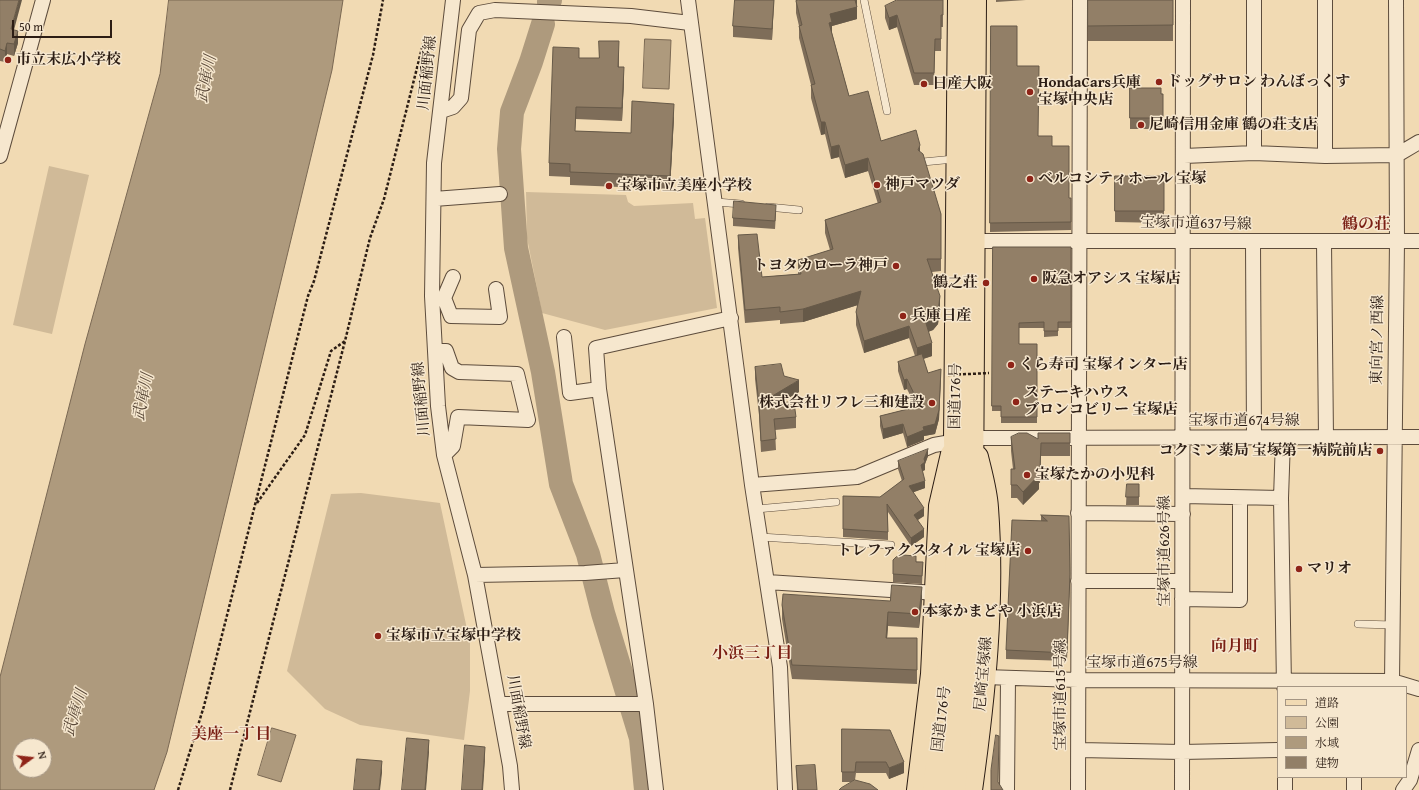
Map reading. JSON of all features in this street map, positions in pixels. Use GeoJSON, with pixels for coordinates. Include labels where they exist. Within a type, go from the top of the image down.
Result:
{"type":"FeatureCollection","features":[{"type":"Feature","properties":{"kind":"main road","name":"国道176号"},"geometry":{"type":"LineString","coordinates":[[954,790],[974,580],[964,439],[958,159],[959,0]]}},
{"type":"Feature","properties":{"kind":"main road","name":"国道176号"},"geometry":{"type":"LineString","coordinates":[[934,790],[952,629],[956,580],[957,504],[964,439],[974,241],[975,0]]}},
{"type":"Feature","properties":{"kind":"main road"},"geometry":{"type":"LineString","coordinates":[[918,790],[932,674],[940,506],[964,439]]}},
{"type":"Feature","properties":{"kind":"main road","name":"尼崎宝塚線"},"geometry":{"type":"LineString","coordinates":[[964,439],[987,514],[990,606],[984,678],[971,790]]}},
{"type":"Feature","properties":{"kind":"street"},"geometry":{"type":"LineString","coordinates":[[0,156],[43,0]]}},
{"type":"Feature","properties":{"kind":"street","name":"川面稲野線"},"geometry":{"type":"LineString","coordinates":[[453,0],[434,163],[438,297],[435,351],[438,406],[444,455],[475,575],[510,766],[512,790]]}},
{"type":"Feature","properties":{"kind":"street"},"geometry":{"type":"LineString","coordinates":[[688,0],[716,202],[752,485],[780,667],[785,790]]}},
{"type":"Feature","properties":{"kind":"street","name":"宝塚市道615号線"},"geometry":{"type":"LineString","coordinates":[[1078,790],[1078,513],[1081,240],[1080,0]]}},
{"type":"Feature","properties":{"kind":"street","name":"宝塚市道626号線"},"geometry":{"type":"LineString","coordinates":[[1182,790],[1181,680],[1183,514],[1184,0]]}},
{"type":"Feature","properties":{"kind":"street"},"geometry":{"type":"LineString","coordinates":[[1254,0],[1254,154]]}},
{"type":"Feature","properties":{"kind":"street"},"geometry":{"type":"LineString","coordinates":[[1325,0],[1325,156]]}},
{"type":"Feature","properties":{"kind":"street","name":"東向宮ノ西線"},"geometry":{"type":"LineString","coordinates":[[1392,681],[1397,241],[1396,0]]}},
{"type":"Feature","properties":{"kind":"street"},"geometry":{"type":"LineString","coordinates":[[441,111],[453,107],[461,98],[469,30],[480,13],[503,10],[631,16],[690,23]]}},
{"type":"Feature","properties":{"kind":"street"},"geometry":{"type":"LineString","coordinates":[[1184,156],[1254,154],[1325,156],[1397,155],[1419,142]]}},
{"type":"Feature","properties":{"kind":"street"},"geometry":{"type":"LineString","coordinates":[[434,199],[500,194]]}},
{"type":"Feature","properties":{"kind":"street","name":"宝塚市道637号線"},"geometry":{"type":"LineString","coordinates":[[974,241],[1419,241]]}},
{"type":"Feature","properties":{"kind":"street"},"geometry":{"type":"LineString","coordinates":[[1253,242],[1254,438]]}},
{"type":"Feature","properties":{"kind":"street"},"geometry":{"type":"LineString","coordinates":[[1324,242],[1326,438]]}},
{"type":"Feature","properties":{"kind":"street"},"geometry":{"type":"LineString","coordinates":[[453,277],[438,297],[451,316],[500,317],[496,289]]}},
{"type":"Feature","properties":{"kind":"street"},"geometry":{"type":"LineString","coordinates":[[656,790],[646,704],[599,389],[596,348],[731,318]]}},
{"type":"Feature","properties":{"kind":"street"},"geometry":{"type":"LineString","coordinates":[[564,337],[570,392],[599,389]]}},
{"type":"Feature","properties":{"kind":"street"},"geometry":{"type":"LineString","coordinates":[[435,351],[446,351],[452,368],[459,372],[516,374],[528,420],[458,416],[453,446],[444,455]]}},
{"type":"Feature","properties":{"kind":"street","name":"宝塚市道674号線"},"geometry":{"type":"LineString","coordinates":[[752,485],[857,477],[934,445],[964,439],[1183,437],[1283,439],[1419,437]]}},
{"type":"Feature","properties":{"kind":"street"},"geometry":{"type":"LineString","coordinates":[[1283,439],[1281,498],[1284,684]]}},
{"type":"Feature","properties":{"kind":"street"},"geometry":{"type":"LineString","coordinates":[[1183,496],[1281,498]]}},
{"type":"Feature","properties":{"kind":"street"},"geometry":{"type":"LineString","coordinates":[[1182,599],[1240,600],[1240,498]]}},
{"type":"Feature","properties":{"kind":"street"},"geometry":{"type":"LineString","coordinates":[[1078,513],[1183,514]]}},
{"type":"Feature","properties":{"kind":"street"},"geometry":{"type":"LineString","coordinates":[[475,575],[585,573],[625,570]]}},
{"type":"Feature","properties":{"kind":"street"},"geometry":{"type":"LineString","coordinates":[[1078,581],[1182,581]]}},
{"type":"Feature","properties":{"kind":"street"},"geometry":{"type":"LineString","coordinates":[[767,582],[937,593]]}},
{"type":"Feature","properties":{"kind":"street","name":"宝塚市道675号線"},"geometry":{"type":"LineString","coordinates":[[984,678],[1181,680],[1284,684],[1353,684],[1392,681],[1419,689]]}},
{"type":"Feature","properties":{"kind":"street"},"geometry":{"type":"LineString","coordinates":[[1007,790],[1008,678]]}},
{"type":"Feature","properties":{"kind":"street"},"geometry":{"type":"LineString","coordinates":[[499,704],[646,704]]}},
{"type":"Feature","properties":{"kind":"street"},"geometry":{"type":"LineString","coordinates":[[1079,750],[1182,752],[1277,750]]}},
{"type":"Feature","properties":{"kind":"street"},"geometry":{"type":"LineString","coordinates":[[1403,790],[1410,780],[1419,750]]}},
{"type":"Feature","properties":{"kind":"street"},"geometry":{"type":"LineString","coordinates":[[1285,778],[1285,790]]}},
{"type":"Feature","properties":{"kind":"street"},"geometry":{"type":"LineString","coordinates":[[1354,778],[1354,790]]}},
{"type":"Feature","properties":{"kind":"lane"},"geometry":{"type":"LineString","coordinates":[[864,0],[887,111]]}},
{"type":"Feature","properties":{"kind":"lane"},"geometry":{"type":"LineString","coordinates":[[923,162],[958,159]]}},
{"type":"Feature","properties":{"kind":"lane"},"geometry":{"type":"LineString","coordinates":[[716,202],[746,205]]}},
{"type":"Feature","properties":{"kind":"lane"},"geometry":{"type":"LineString","coordinates":[[761,206],[799,210]]}},
{"type":"Feature","properties":{"kind":"lane"},"geometry":{"type":"LineString","coordinates":[[756,509],[836,502]]}},
{"type":"Feature","properties":{"kind":"lane"},"geometry":{"type":"LineString","coordinates":[[760,537],[891,545]]}},
{"type":"Feature","properties":{"kind":"lane"},"geometry":{"type":"LineString","coordinates":[[1358,624],[1393,624]]}},
{"type":"Feature","properties":{"kind":"path"},"geometry":{"type":"LineString","coordinates":[[178,790],[204,706],[308,296],[314,281],[371,63],[383,0]]}},
{"type":"Feature","properties":{"kind":"path"},"geometry":{"type":"LineString","coordinates":[[230,790],[370,238],[384,200],[423,44],[438,44]]}},
{"type":"Feature","properties":{"kind":"path"},"geometry":{"type":"LineString","coordinates":[[255,505],[305,435],[330,351],[345,341]]}},
{"type":"Feature","properties":{"kind":"path"},"geometry":{"type":"LineString","coordinates":[[948,375],[989,373]]}},
{"type":"Feature","properties":{"kind":"green space"},"geometry":{"type":"Polygon","coordinates":[[[49,166],[89,175],[52,334],[13,325],[49,166]]]}},
{"type":"Feature","properties":{"kind":"green space"},"geometry":{"type":"Polygon","coordinates":[[[526,192],[626,195],[628,202],[634,206],[693,203],[695,219],[705,218],[717,308],[605,330],[542,313],[527,238],[526,192]]]}},
{"type":"Feature","properties":{"kind":"green space"},"geometry":{"type":"Polygon","coordinates":[[[361,493],[440,503],[470,643],[470,691],[464,740],[360,725],[325,709],[287,671],[331,494],[361,493]]]}},
{"type":"Feature","properties":{"kind":"water","name":"武庫川"},"geometry":{"type":"Polygon","coordinates":[[[169,0],[343,0],[332,70],[167,752],[154,790],[0,790],[0,677],[85,344],[160,74],[169,0]]]}},
{"type":"Feature","properties":{"kind":"water"},"geometry":{"type":"Polygon","coordinates":[[[645,39],[671,40],[669,89],[643,88],[645,39]]]}},
{"type":"Feature","properties":{"kind":"water"},"geometry":{"type":"Polygon","coordinates":[[[272,728],[296,735],[281,782],[258,775],[272,728]]]}},
{"type":"Feature","properties":{"kind":"building"},"geometry":{"type":"Polygon","coordinates":[[[0,0],[19,0],[11,29],[18,31],[14,44],[7,43],[5,51],[0,49],[0,0]]]}},
{"type":"Feature","properties":{"kind":"building"},"geometry":{"type":"Polygon","coordinates":[[[735,0],[774,0],[772,29],[733,26],[735,0]]]}},
{"type":"Feature","properties":{"kind":"building"},"geometry":{"type":"Polygon","coordinates":[[[855,0],[857,7],[830,14],[832,22],[829,23],[849,96],[868,91],[881,141],[916,130],[920,145],[918,150],[923,154],[941,214],[941,259],[927,259],[940,296],[938,312],[933,317],[925,320],[932,343],[917,348],[909,326],[864,341],[856,312],[861,291],[803,309],[780,312],[780,307],[745,310],[738,235],[757,234],[762,277],[801,274],[798,260],[833,249],[825,220],[881,202],[868,158],[845,165],[839,145],[831,147],[825,122],[821,122],[811,85],[815,84],[799,26],[802,25],[796,1],[855,0]]]}},
{"type":"Feature","properties":{"kind":"building"},"geometry":{"type":"Polygon","coordinates":[[[897,0],[943,0],[943,15],[941,15],[941,39],[935,39],[934,73],[914,73],[897,15],[889,18],[885,6],[897,0]]]}},
{"type":"Feature","properties":{"kind":"building"},"geometry":{"type":"Polygon","coordinates":[[[1088,0],[1173,0],[1173,25],[1088,26],[1088,0]]]}},
{"type":"Feature","properties":{"kind":"building"},"geometry":{"type":"Polygon","coordinates":[[[991,26],[1017,26],[1017,66],[1039,66],[1038,136],[1052,136],[1052,146],[1069,146],[1069,198],[1071,198],[1071,222],[990,223],[991,26]]]}},
{"type":"Feature","properties":{"kind":"building"},"geometry":{"type":"Polygon","coordinates":[[[599,41],[619,41],[618,67],[624,67],[622,108],[576,107],[575,131],[631,133],[632,101],[674,104],[670,176],[570,172],[570,164],[549,163],[553,47],[579,48],[579,58],[599,58],[599,41]]]}},
{"type":"Feature","properties":{"kind":"building"},"geometry":{"type":"Polygon","coordinates":[[[1130,88],[1161,88],[1161,94],[1163,94],[1163,118],[1130,118],[1130,88]]]}},
{"type":"Feature","properties":{"kind":"building"},"geometry":{"type":"Polygon","coordinates":[[[1115,176],[1164,176],[1164,211],[1115,211],[1115,176]]]}},
{"type":"Feature","properties":{"kind":"building"},"geometry":{"type":"Polygon","coordinates":[[[734,201],[776,205],[775,221],[733,218],[734,201]]]}},
{"type":"Feature","properties":{"kind":"building"},"geometry":{"type":"Polygon","coordinates":[[[993,247],[1071,247],[1071,322],[1058,322],[1058,331],[1044,331],[1044,322],[1019,323],[1019,344],[1037,344],[1037,417],[1001,417],[1001,406],[992,406],[993,247]]]}},
{"type":"Feature","properties":{"kind":"building"},"geometry":{"type":"Polygon","coordinates":[[[922,354],[928,373],[941,369],[939,410],[935,424],[923,427],[924,430],[907,437],[903,424],[883,429],[880,416],[920,406],[907,379],[904,380],[898,362],[922,354]]]}},
{"type":"Feature","properties":{"kind":"building"},"geometry":{"type":"Polygon","coordinates":[[[781,364],[784,376],[799,380],[759,404],[755,367],[781,364]]]}},
{"type":"Feature","properties":{"kind":"building"},"geometry":{"type":"Polygon","coordinates":[[[794,402],[796,417],[774,419],[776,439],[761,441],[759,405],[794,402]]]}},
{"type":"Feature","properties":{"kind":"building"},"geometry":{"type":"Polygon","coordinates":[[[1019,433],[1027,433],[1038,439],[1038,433],[1070,433],[1070,443],[1041,443],[1039,475],[1023,492],[1017,485],[1011,485],[1011,469],[1015,469],[1011,437],[1019,433]]]}},
{"type":"Feature","properties":{"kind":"building"},"geometry":{"type":"Polygon","coordinates":[[[928,449],[924,459],[925,462],[921,465],[925,481],[909,486],[924,508],[914,515],[924,529],[911,538],[887,504],[888,532],[843,529],[843,496],[880,497],[904,479],[898,461],[928,449]]]}},
{"type":"Feature","properties":{"kind":"building"},"geometry":{"type":"Polygon","coordinates":[[[1127,484],[1139,484],[1139,497],[1126,497],[1127,484]]]}},
{"type":"Feature","properties":{"kind":"building"},"geometry":{"type":"Polygon","coordinates":[[[1041,515],[1069,516],[1070,574],[1067,653],[1006,650],[1012,520],[1047,521],[1041,515]]]}},
{"type":"Feature","properties":{"kind":"building"},"geometry":{"type":"Polygon","coordinates":[[[903,555],[916,556],[916,562],[923,562],[922,576],[893,574],[893,560],[896,557],[903,555]]]}},
{"type":"Feature","properties":{"kind":"building"},"geometry":{"type":"Polygon","coordinates":[[[892,585],[922,587],[919,614],[888,612],[886,638],[917,638],[917,670],[792,665],[782,605],[783,594],[890,601],[892,585]]]}},
{"type":"Feature","properties":{"kind":"building"},"geometry":{"type":"Polygon","coordinates":[[[842,729],[890,730],[904,762],[889,768],[886,762],[856,762],[855,772],[842,772],[842,729]]]}},
{"type":"Feature","properties":{"kind":"building"},"geometry":{"type":"Polygon","coordinates":[[[996,735],[999,736],[998,782],[1003,790],[991,790],[991,770],[996,735]]]}},
{"type":"Feature","properties":{"kind":"building"},"geometry":{"type":"Polygon","coordinates":[[[407,738],[429,740],[425,790],[402,790],[407,738]]]}},
{"type":"Feature","properties":{"kind":"building"},"geometry":{"type":"Polygon","coordinates":[[[465,745],[485,747],[482,790],[462,790],[465,745]]]}},
{"type":"Feature","properties":{"kind":"building"},"geometry":{"type":"Polygon","coordinates":[[[357,759],[382,761],[379,790],[354,790],[357,759]]]}},
{"type":"Feature","properties":{"kind":"building"},"geometry":{"type":"Polygon","coordinates":[[[815,765],[817,790],[798,790],[796,766],[815,765]]]}},
{"type":"Feature","properties":{"kind":"building"},"geometry":{"type":"Polygon","coordinates":[[[855,780],[870,784],[878,790],[839,790],[855,780]]]}},
{"type":"Feature","properties":{"kind":"waterway"},"geometry":{"type":"LineString","coordinates":[[543,24],[531,62],[512,112],[509,149],[516,248],[543,372],[561,484],[588,554],[603,613],[641,738],[646,790]]}},
{"type":"Feature","properties":{"kind":"place","name":"市立末広小学校"},"geometry":{"type":"Point","coordinates":[8,60]}},
{"type":"Feature","properties":{"kind":"place","name":"ドッグサロン わんぼっくす"},"geometry":{"type":"Point","coordinates":[1159,82]}},
{"type":"Feature","properties":{"kind":"place","name":"日産大阪"},"geometry":{"type":"Point","coordinates":[924,84]}},
{"type":"Feature","properties":{"kind":"place","name":"HondaCars兵庫 宝塚中央店"},"geometry":{"type":"Point","coordinates":[1030,92]}},
{"type":"Feature","properties":{"kind":"place","name":"尼崎信用金庫 鶴の荘支店"},"geometry":{"type":"Point","coordinates":[1141,125]}},
{"type":"Feature","properties":{"kind":"place","name":"ベルコシティホール 宝塚"},"geometry":{"type":"Point","coordinates":[1030,179]}},
{"type":"Feature","properties":{"kind":"place","name":"神戸マツダ"},"geometry":{"type":"Point","coordinates":[877,185]}},
{"type":"Feature","properties":{"kind":"place","name":"宝塚市立美座小学校"},"geometry":{"type":"Point","coordinates":[609,186]}},
{"type":"Feature","properties":{"kind":"place","name":"トヨタカローラ神戸"},"geometry":{"type":"Point","coordinates":[896,266]}},
{"type":"Feature","properties":{"kind":"place","name":"阪急オアシス 宝塚店"},"geometry":{"type":"Point","coordinates":[1034,279]}},
{"type":"Feature","properties":{"kind":"place","name":"鶴之荘"},"geometry":{"type":"Point","coordinates":[986,283]}},
{"type":"Feature","properties":{"kind":"place","name":"兵庫日産"},"geometry":{"type":"Point","coordinates":[903,316]}},
{"type":"Feature","properties":{"kind":"place","name":"くら寿司 宝塚インター店"},"geometry":{"type":"Point","coordinates":[1011,365]}},
{"type":"Feature","properties":{"kind":"place","name":"ステーキハウス ブロンコビリー 宝塚店"},"geometry":{"type":"Point","coordinates":[1016,402]}},
{"type":"Feature","properties":{"kind":"place","name":"株式会社リフレ三和建設"},"geometry":{"type":"Point","coordinates":[932,403]}},
{"type":"Feature","properties":{"kind":"place","name":"コクミン薬局 宝塚第一病院前店"},"geometry":{"type":"Point","coordinates":[1380,451]}},
{"type":"Feature","properties":{"kind":"place","name":"宝塚たかの小児科"},"geometry":{"type":"Point","coordinates":[1027,475]}},
{"type":"Feature","properties":{"kind":"place","name":"トレファクスタイル 宝塚店"},"geometry":{"type":"Point","coordinates":[1028,551]}},
{"type":"Feature","properties":{"kind":"place","name":"マリオ"},"geometry":{"type":"Point","coordinates":[1299,569]}},
{"type":"Feature","properties":{"kind":"place","name":"本家かまどや 小浜店"},"geometry":{"type":"Point","coordinates":[915,612]}},
{"type":"Feature","properties":{"kind":"place","name":"宝塚市立宝塚中学校"},"geometry":{"type":"Point","coordinates":[378,636]}},
{"type":"Feature","properties":{"kind":"district","name":"鶴の荘"},"geometry":{"type":"Point","coordinates":[1366,225]}},
{"type":"Feature","properties":{"kind":"district","name":"向月町"},"geometry":{"type":"Point","coordinates":[1235,647]}},
{"type":"Feature","properties":{"kind":"district","name":"小浜三丁目"},"geometry":{"type":"Point","coordinates":[752,654]}},
{"type":"Feature","properties":{"kind":"district","name":"美座一丁目"},"geometry":{"type":"Point","coordinates":[231,735]}}]}
